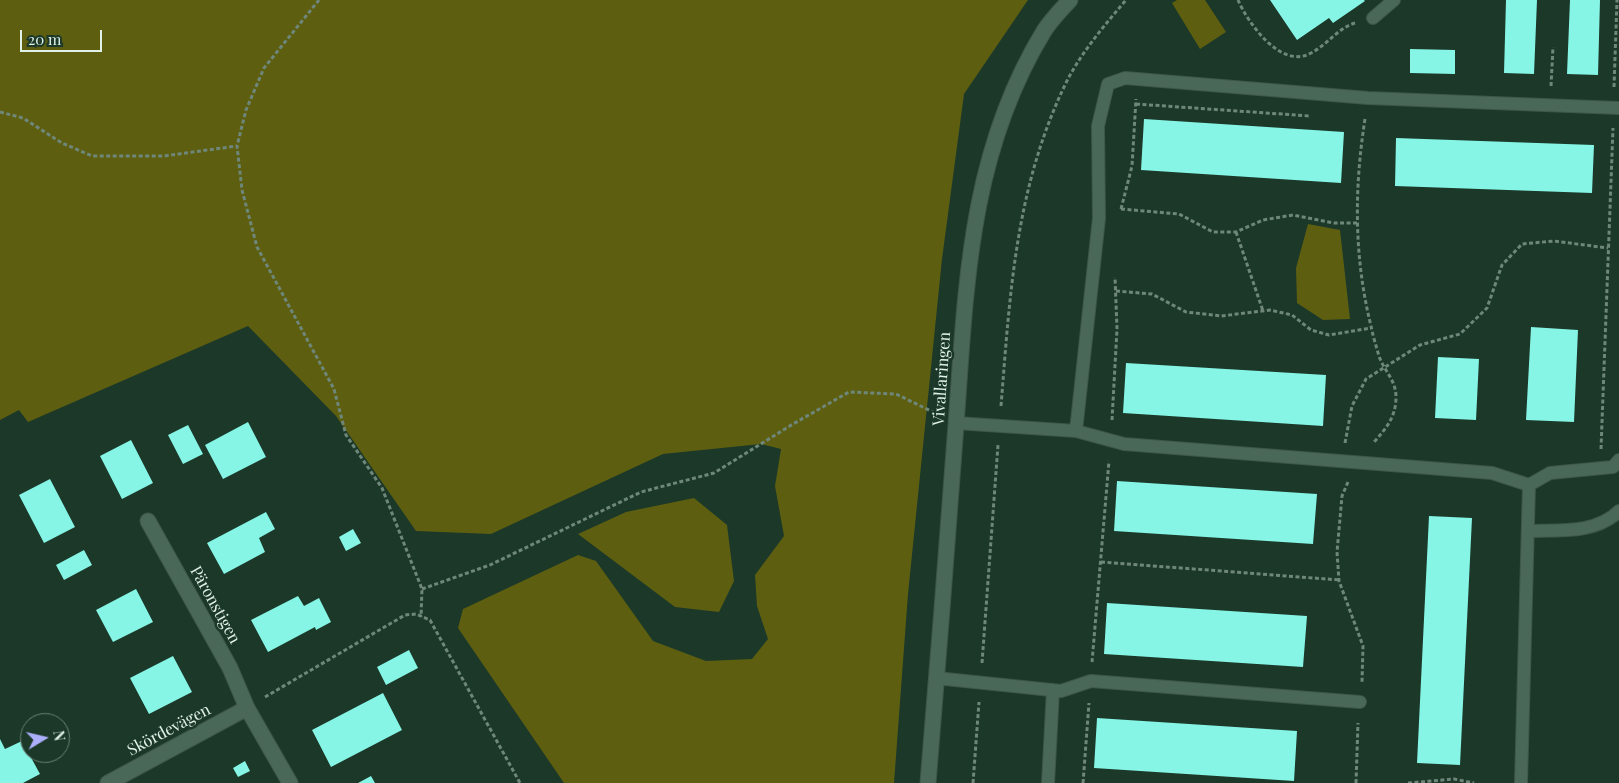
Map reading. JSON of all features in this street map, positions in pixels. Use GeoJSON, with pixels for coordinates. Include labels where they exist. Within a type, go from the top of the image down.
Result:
{"type":"FeatureCollection","features":[{"type":"Feature","properties":{"kind":"street","name":"Vivallaringen"},"geometry":{"type":"LineString","coordinates":[[928,783],[970,248],[988,158],[1018,79],[1045,30],[1070,0]]}},
{"type":"Feature","properties":{"kind":"street","name":"Päronstigen"},"geometry":{"type":"LineString","coordinates":[[148,521],[230,668],[247,708],[290,783]]}},
{"type":"Feature","properties":{"kind":"street","name":"Skördevägen"},"geometry":{"type":"LineString","coordinates":[[108,783],[247,708]]}},
{"type":"Feature","properties":{"kind":"lane"},"geometry":{"type":"LineString","coordinates":[[1373,18],[1394,0]]}},
{"type":"Feature","properties":{"kind":"lane"},"geometry":{"type":"LineString","coordinates":[[1076,431],[1099,218],[1098,126],[1108,84],[1125,78],[1368,98],[1616,108]]}},
{"type":"Feature","properties":{"kind":"lane"},"geometry":{"type":"LineString","coordinates":[[956,423],[1076,431],[1124,444],[1492,473],[1529,485],[1550,473],[1613,467],[1619,460]]}},
{"type":"Feature","properties":{"kind":"lane"},"geometry":{"type":"LineString","coordinates":[[1521,783],[1529,485]]}},
{"type":"Feature","properties":{"kind":"lane"},"geometry":{"type":"LineString","coordinates":[[1529,531],[1582,529],[1611,518],[1619,510]]}},
{"type":"Feature","properties":{"kind":"lane"},"geometry":{"type":"LineString","coordinates":[[936,678],[1061,691],[1091,681],[1360,702]]}},
{"type":"Feature","properties":{"kind":"lane"},"geometry":{"type":"LineString","coordinates":[[1048,783],[1053,690]]}},
{"type":"Feature","properties":{"kind":"path"},"geometry":{"type":"LineString","coordinates":[[319,0],[264,68],[246,110],[237,146],[242,190],[257,247],[334,389],[346,435],[382,488],[422,589],[422,617]]}},
{"type":"Feature","properties":{"kind":"path"},"geometry":{"type":"LineString","coordinates":[[973,783],[1011,276],[1019,228],[1037,158],[1064,86],[1094,37],[1126,0]]}},
{"type":"Feature","properties":{"kind":"path"},"geometry":{"type":"LineString","coordinates":[[1238,0],[1245,16],[1274,49],[1292,56],[1310,54],[1347,25],[1373,18]]}},
{"type":"Feature","properties":{"kind":"path"},"geometry":{"type":"LineString","coordinates":[[1605,89],[1614,90],[1617,0]]}},
{"type":"Feature","properties":{"kind":"path"},"geometry":{"type":"LineString","coordinates":[[1551,87],[1553,47]]}},
{"type":"Feature","properties":{"kind":"path"},"geometry":{"type":"LineString","coordinates":[[1119,216],[1132,166],[1138,79]]}},
{"type":"Feature","properties":{"kind":"path"},"geometry":{"type":"LineString","coordinates":[[1542,86],[1560,87]]}},
{"type":"Feature","properties":{"kind":"path"},"geometry":{"type":"LineString","coordinates":[[1601,468],[1608,248],[1616,108]]}},
{"type":"Feature","properties":{"kind":"path"},"geometry":{"type":"LineString","coordinates":[[0,112],[23,118],[62,142],[92,156],[164,156],[237,146]]}},
{"type":"Feature","properties":{"kind":"path"},"geometry":{"type":"LineString","coordinates":[[1121,209],[1179,214],[1213,232],[1236,232],[1262,220],[1293,215],[1334,223],[1357,223]]}},
{"type":"Feature","properties":{"kind":"path"},"geometry":{"type":"LineString","coordinates":[[1236,232],[1263,310]]}},
{"type":"Feature","properties":{"kind":"path"},"geometry":{"type":"LineString","coordinates":[[1341,462],[1352,406],[1366,379],[1420,345],[1460,334],[1487,308],[1502,265],[1522,244],[1554,240],[1608,248]]}},
{"type":"Feature","properties":{"kind":"path"},"geometry":{"type":"LineString","coordinates":[[1084,783],[1117,329],[1115,272]]}},
{"type":"Feature","properties":{"kind":"path"},"geometry":{"type":"LineString","coordinates":[[1116,291],[1152,294],[1186,312],[1220,316],[1270,310],[1292,315],[1311,330],[1329,335],[1371,328]]}},
{"type":"Feature","properties":{"kind":"path"},"geometry":{"type":"LineString","coordinates":[[422,589],[490,565],[641,492],[714,473],[849,392],[896,394],[956,423]]}},
{"type":"Feature","properties":{"kind":"path"},"geometry":{"type":"LineString","coordinates":[[1101,562],[1340,580]]}},
{"type":"Feature","properties":{"kind":"path"},"geometry":{"type":"LineString","coordinates":[[247,708],[405,616],[416,614],[430,620],[520,783]]}},
{"type":"Feature","properties":{"kind":"path"},"geometry":{"type":"LineString","coordinates":[[1408,783],[1454,779],[1474,783]]}},
{"type":"Feature","properties":{"kind":"shaded area"},"geometry":{"type":"Polygon","coordinates":[[[0,0],[1028,0],[964,94],[942,259],[908,594],[894,783],[564,783],[458,628],[463,609],[578,555],[596,561],[653,641],[706,661],[752,659],[768,639],[757,606],[755,575],[784,536],[775,486],[781,449],[761,444],[663,454],[491,534],[416,531],[336,416],[248,326],[28,422],[19,410],[0,420],[0,0]]]}},
{"type":"Feature","properties":{"kind":"shaded area"},"geometry":{"type":"Polygon","coordinates":[[[1177,0],[1205,0],[1226,32],[1200,49],[1172,3],[1177,0]]]}},
{"type":"Feature","properties":{"kind":"shaded area"},"geometry":{"type":"Polygon","coordinates":[[[1308,224],[1340,230],[1350,319],[1323,320],[1297,303],[1296,268],[1308,224]]]}},
{"type":"Feature","properties":{"kind":"shaded area"},"geometry":{"type":"Polygon","coordinates":[[[694,498],[727,525],[734,581],[719,612],[675,607],[578,534],[626,512],[694,498]]]}},
{"type":"Feature","properties":{"kind":"building"},"geometry":{"type":"Polygon","coordinates":[[[1270,0],[1365,1],[1333,23],[1329,18],[1297,40],[1270,0]]]}},
{"type":"Feature","properties":{"kind":"building"},"geometry":{"type":"Polygon","coordinates":[[[1506,0],[1537,0],[1534,74],[1504,73],[1506,0]]]}},
{"type":"Feature","properties":{"kind":"building"},"geometry":{"type":"Polygon","coordinates":[[[1570,0],[1600,0],[1598,75],[1567,74],[1570,0]]]}},
{"type":"Feature","properties":{"kind":"building"},"geometry":{"type":"Polygon","coordinates":[[[1410,49],[1455,50],[1455,74],[1410,73],[1410,49]]]}},
{"type":"Feature","properties":{"kind":"building"},"geometry":{"type":"Polygon","coordinates":[[[1144,119],[1344,132],[1341,183],[1141,170],[1144,119]]]}},
{"type":"Feature","properties":{"kind":"building"},"geometry":{"type":"Polygon","coordinates":[[[1396,138],[1594,145],[1592,193],[1395,186],[1396,138]]]}},
{"type":"Feature","properties":{"kind":"building"},"geometry":{"type":"Polygon","coordinates":[[[1531,327],[1578,330],[1574,422],[1526,420],[1531,327]]]}},
{"type":"Feature","properties":{"kind":"building"},"geometry":{"type":"Polygon","coordinates":[[[1438,357],[1479,359],[1476,420],[1435,418],[1438,357]]]}},
{"type":"Feature","properties":{"kind":"building"},"geometry":{"type":"Polygon","coordinates":[[[1126,363],[1326,375],[1323,426],[1123,413],[1126,363]]]}},
{"type":"Feature","properties":{"kind":"building"},"geometry":{"type":"Polygon","coordinates":[[[248,422],[266,457],[223,479],[205,445],[248,422]]]}},
{"type":"Feature","properties":{"kind":"building"},"geometry":{"type":"Polygon","coordinates":[[[188,425],[203,454],[183,464],[168,435],[188,425]]]}},
{"type":"Feature","properties":{"kind":"building"},"geometry":{"type":"Polygon","coordinates":[[[131,440],[153,483],[122,499],[100,456],[131,440]]]}},
{"type":"Feature","properties":{"kind":"building"},"geometry":{"type":"Polygon","coordinates":[[[50,479],[75,527],[44,543],[19,495],[50,479]]]}},
{"type":"Feature","properties":{"kind":"building"},"geometry":{"type":"Polygon","coordinates":[[[1117,481],[1317,494],[1313,544],[1114,531],[1117,481]]]}},
{"type":"Feature","properties":{"kind":"building"},"geometry":{"type":"Polygon","coordinates":[[[266,512],[275,529],[259,538],[265,552],[224,574],[207,543],[266,512]]]}},
{"type":"Feature","properties":{"kind":"building"},"geometry":{"type":"Polygon","coordinates":[[[1429,516],[1472,518],[1460,765],[1417,763],[1429,516]]]}},
{"type":"Feature","properties":{"kind":"building"},"geometry":{"type":"Polygon","coordinates":[[[353,529],[361,543],[346,551],[339,537],[353,529]]]}},
{"type":"Feature","properties":{"kind":"building"},"geometry":{"type":"Polygon","coordinates":[[[84,550],[92,565],[64,580],[56,565],[84,550]]]}},
{"type":"Feature","properties":{"kind":"building"},"geometry":{"type":"Polygon","coordinates":[[[136,589],[153,622],[113,642],[96,610],[136,589]]]}},
{"type":"Feature","properties":{"kind":"building"},"geometry":{"type":"Polygon","coordinates":[[[298,596],[304,606],[319,598],[331,622],[316,630],[315,627],[268,652],[251,620],[298,596]]]}},
{"type":"Feature","properties":{"kind":"building"},"geometry":{"type":"Polygon","coordinates":[[[1107,603],[1307,616],[1303,667],[1104,654],[1107,603]]]}},
{"type":"Feature","properties":{"kind":"building"},"geometry":{"type":"Polygon","coordinates":[[[409,650],[418,668],[386,685],[377,667],[409,650]]]}},
{"type":"Feature","properties":{"kind":"building"},"geometry":{"type":"Polygon","coordinates":[[[173,656],[192,692],[149,714],[130,678],[173,656]]]}},
{"type":"Feature","properties":{"kind":"building"},"geometry":{"type":"Polygon","coordinates":[[[383,693],[402,730],[331,767],[312,730],[383,693]]]}},
{"type":"Feature","properties":{"kind":"building"},"geometry":{"type":"Polygon","coordinates":[[[1097,718],[1297,731],[1294,781],[1094,768],[1097,718]]]}},
{"type":"Feature","properties":{"kind":"building"},"geometry":{"type":"Polygon","coordinates":[[[0,739],[5,749],[20,742],[20,763],[34,763],[40,774],[23,783],[0,783],[0,739]]]}},
{"type":"Feature","properties":{"kind":"building"},"geometry":{"type":"Polygon","coordinates":[[[245,761],[250,771],[238,777],[233,768],[245,761]]]}},
{"type":"Feature","properties":{"kind":"building"},"geometry":{"type":"Polygon","coordinates":[[[371,776],[375,783],[358,783],[371,776]]]}}]}
